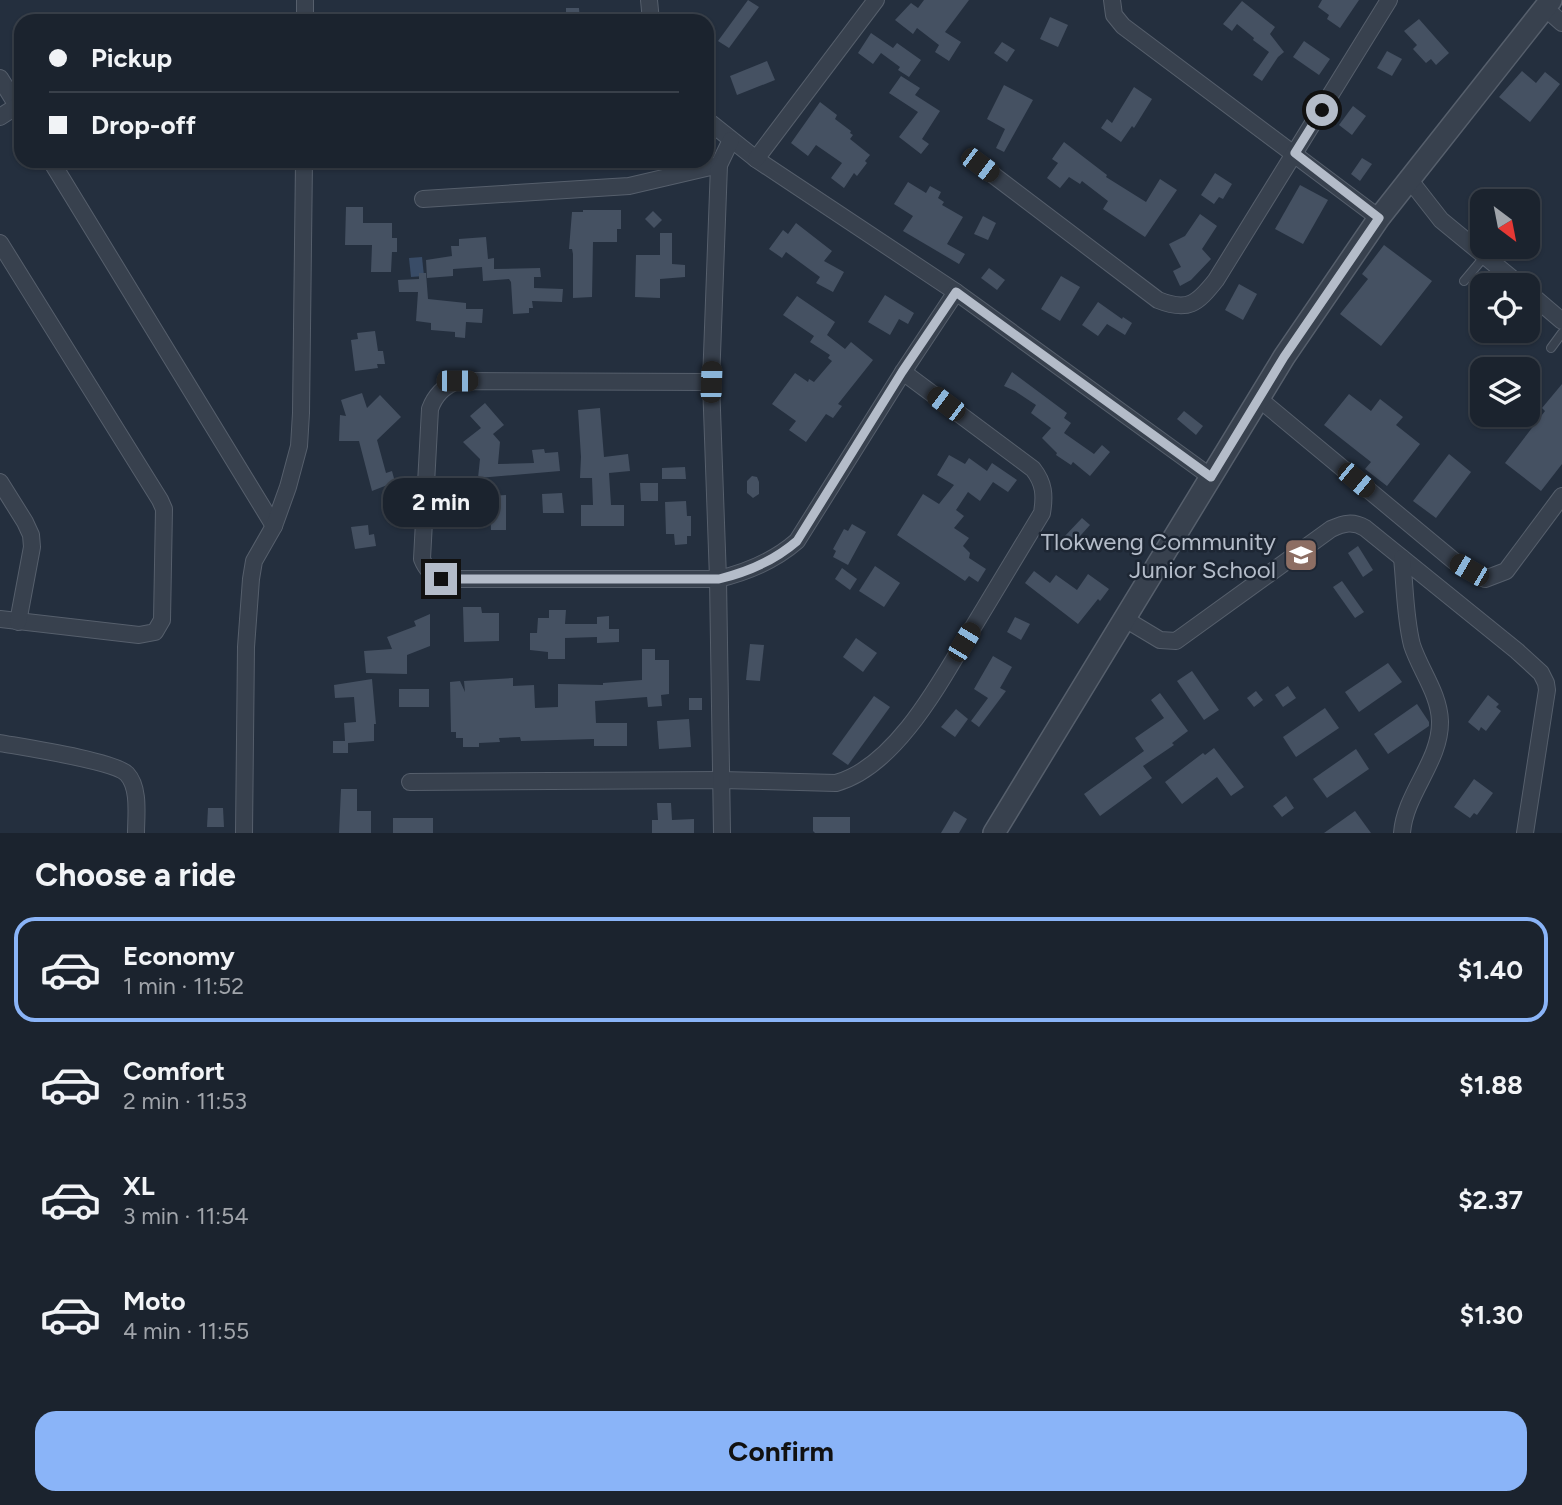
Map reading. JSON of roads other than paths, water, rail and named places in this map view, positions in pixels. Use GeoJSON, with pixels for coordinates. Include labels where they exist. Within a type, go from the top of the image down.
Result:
{"type":"FeatureCollection","features":[{"type":"Feature","properties":{"kind":"street"},"geometry":{"type":"LineString","coordinates":[[756,159],[876,0]]}},
{"type":"Feature","properties":{"kind":"street"},"geometry":{"type":"LineString","coordinates":[[1112,0],[1114,15],[1123,26],[1379,218]]}},
{"type":"Feature","properties":{"kind":"street"},"geometry":{"type":"LineString","coordinates":[[980,165],[1158,299],[1181,306],[1201,299],[1216,280],[1389,0]]}},
{"type":"Feature","properties":{"kind":"street"},"geometry":{"type":"LineString","coordinates":[[994,833],[1258,398],[1379,218],[1548,4],[1562,23]]}},
{"type":"Feature","properties":{"kind":"street"},"geometry":{"type":"LineString","coordinates":[[0,78],[14,101]]}},
{"type":"Feature","properties":{"kind":"street"},"geometry":{"type":"LineString","coordinates":[[714,126],[756,159],[956,292],[1211,477]]}},
{"type":"Feature","properties":{"kind":"street"},"geometry":{"type":"LineString","coordinates":[[722,833],[719,579],[711,382],[719,165],[731,139]]}},
{"type":"Feature","properties":{"kind":"street"},"geometry":{"type":"LineString","coordinates":[[714,166],[719,165]]}},
{"type":"Feature","properties":{"kind":"street"},"geometry":{"type":"LineString","coordinates":[[55,168],[274,526]]}},
{"type":"Feature","properties":{"kind":"street"},"geometry":{"type":"LineString","coordinates":[[244,833],[246,647],[251,579],[254,561],[274,526],[299,446],[304,168]]}},
{"type":"Feature","properties":{"kind":"street"},"geometry":{"type":"LineString","coordinates":[[423,199],[629,186],[706,168]]}},
{"type":"Feature","properties":{"kind":"street"},"geometry":{"type":"LineString","coordinates":[[1409,179],[1441,220],[1470,244]]}},
{"type":"Feature","properties":{"kind":"street"},"geometry":{"type":"LineString","coordinates":[[0,243],[5,263],[164,509],[162,620],[155,632],[139,635],[0,619]]}},
{"type":"Feature","properties":{"kind":"street"},"geometry":{"type":"LineString","coordinates":[[1489,259],[1506,273]]}},
{"type":"Feature","properties":{"kind":"street"},"geometry":{"type":"LineString","coordinates":[[711,382],[457,381],[439,391],[430,409],[422,559],[429,572],[441,579],[719,579],[743,573],[771,560],[797,541],[902,372],[956,292]]}},
{"type":"Feature","properties":{"kind":"street"},"geometry":{"type":"LineString","coordinates":[[1540,302],[1562,321]]}},
{"type":"Feature","properties":{"kind":"street"},"geometry":{"type":"LineString","coordinates":[[410,782],[721,780],[836,783],[862,772],[898,739],[925,707],[1042,513],[1045,499],[1040,477],[1033,469],[902,372]]}},
{"type":"Feature","properties":{"kind":"street"},"geometry":{"type":"LineString","coordinates":[[1258,398],[1454,561],[1485,579],[1506,571],[1562,496]]}},
{"type":"Feature","properties":{"kind":"street"},"geometry":{"type":"LineString","coordinates":[[0,482],[31,535],[32,547],[18,622]]}},
{"type":"Feature","properties":{"kind":"street"},"geometry":{"type":"LineString","coordinates":[[1125,619],[1160,640],[1177,641],[1331,529],[1341,524],[1357,523],[1541,673],[1546,683],[1546,697],[1525,833]]}},
{"type":"Feature","properties":{"kind":"street"},"geometry":{"type":"LineString","coordinates":[[1402,558],[1410,637],[1436,699],[1440,721],[1434,750],[1409,804],[1402,833]]}},
{"type":"Feature","properties":{"kind":"street"},"geometry":{"type":"LineString","coordinates":[[0,743],[106,765],[124,772],[135,789],[136,833]]}},
{"type":"Feature","properties":{"kind":"lane"},"geometry":{"type":"LineString","coordinates":[[1464,281],[1482,259]]}},
{"type":"Feature","properties":{"kind":"lane"},"geometry":{"type":"LineString","coordinates":[[1551,348],[1562,333]]}},
{"type":"Feature","properties":{"kind":"water"},"geometry":{"type":"Polygon","coordinates":[[[422,257],[424,276],[411,277],[409,258],[422,257]]]}},
{"type":"Feature","properties":{"kind":"place","name":"Tlokweng Community Junior School"},"geometry":{"type":"Point","coordinates":[1301,555]}}]}
